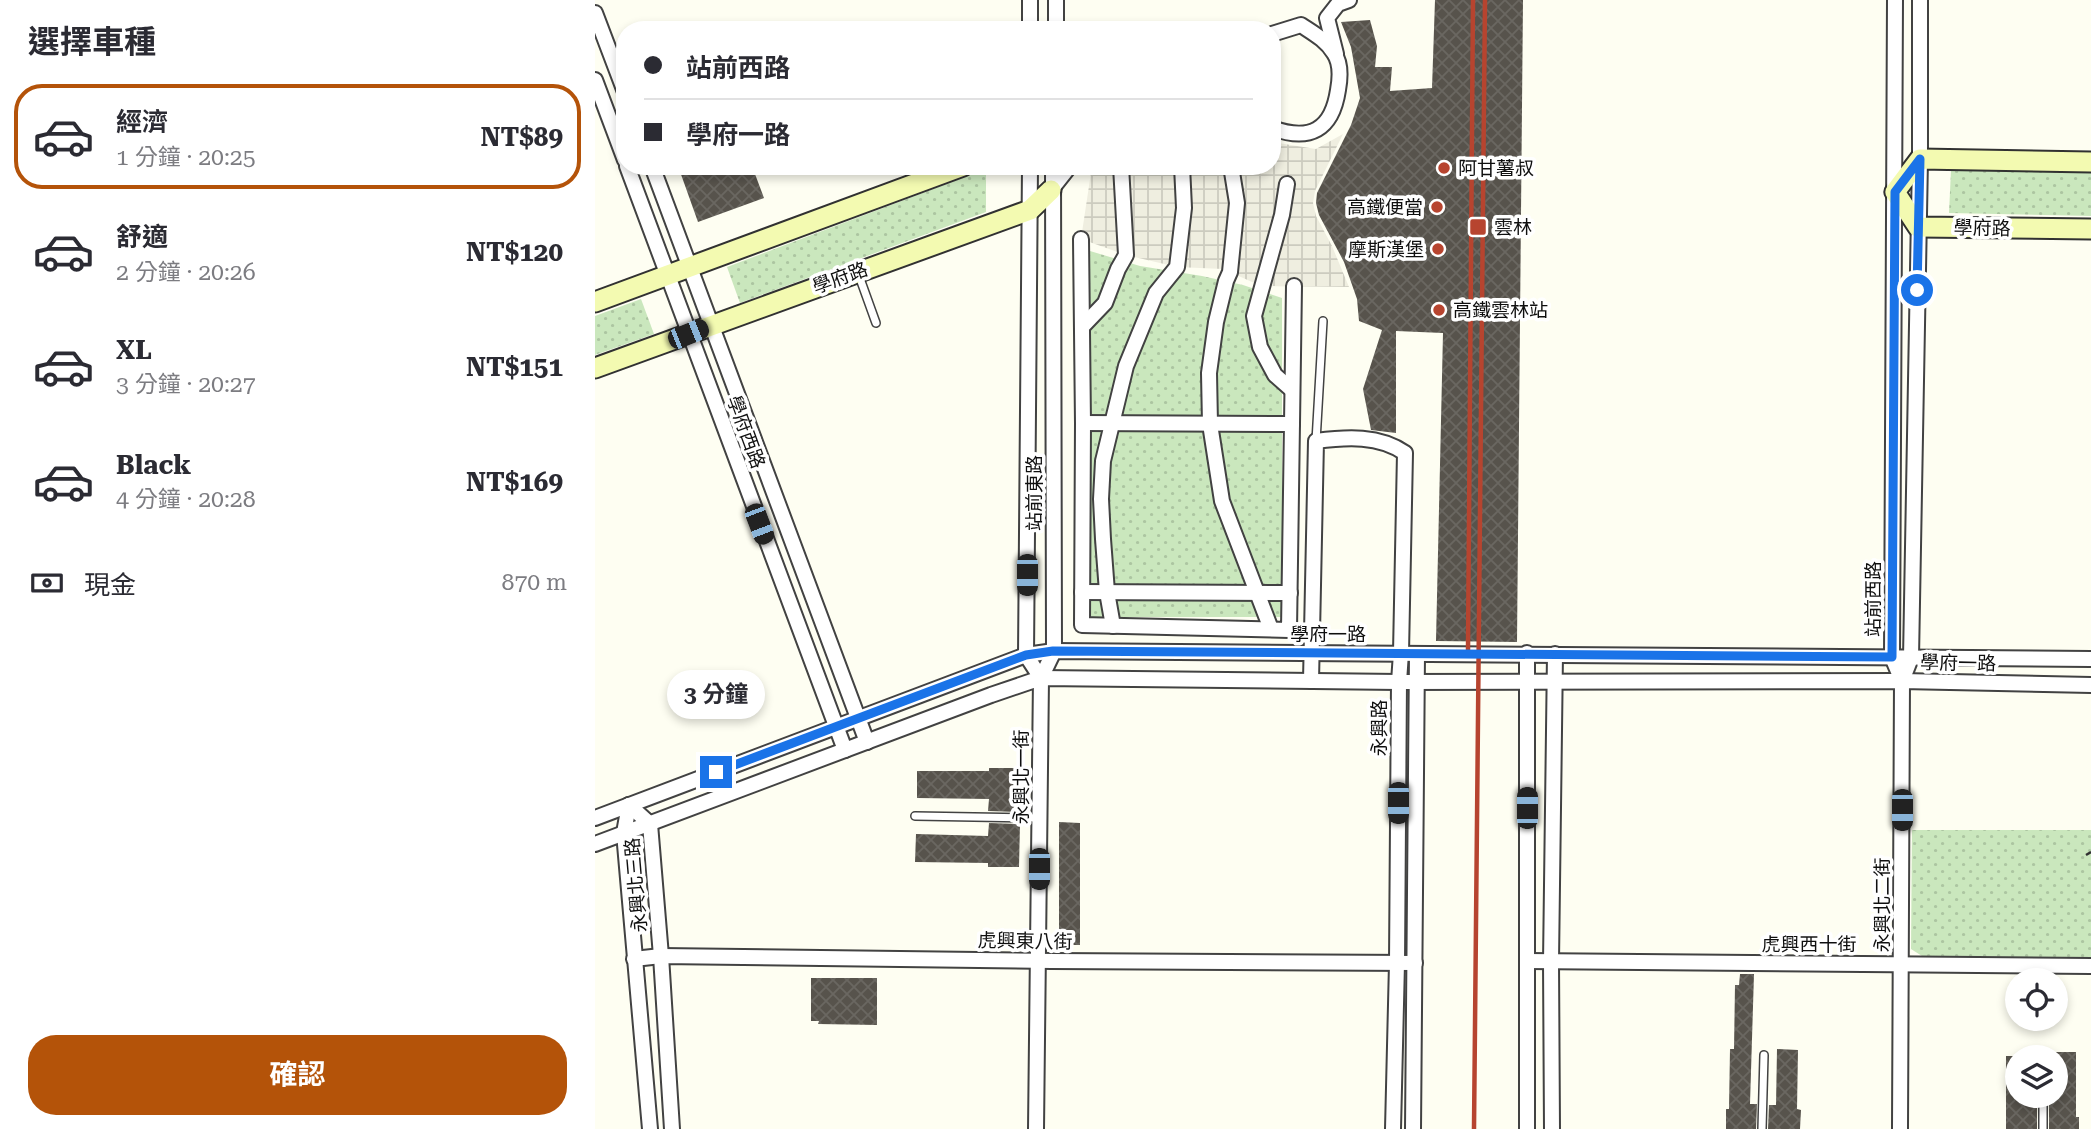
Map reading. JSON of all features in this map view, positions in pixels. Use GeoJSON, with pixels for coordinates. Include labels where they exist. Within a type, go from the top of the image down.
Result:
{"type":"FeatureCollection","features":[{"type":"Feature","properties":{"kind":"street"},"geometry":{"type":"LineString","coordinates":[[1030,0],[1030,21]]}},
{"type":"Feature","properties":{"kind":"street"},"geometry":{"type":"LineString","coordinates":[[1056,0],[1056,21]]}},
{"type":"Feature","properties":{"kind":"street"},"geometry":{"type":"LineString","coordinates":[[1281,130],[1306,134],[1324,126],[1332,114],[1340,78],[1327,18],[1338,4],[1349,0]]}},
{"type":"Feature","properties":{"kind":"street","name":"站前西路"},"geometry":{"type":"LineString","coordinates":[[1895,0],[1892,657],[1902,681]]}},
{"type":"Feature","properties":{"kind":"street","name":"站前西路"},"geometry":{"type":"LineString","coordinates":[[1902,681],[1911,658],[1920,159],[1920,0]]}},
{"type":"Feature","properties":{"kind":"street"},"geometry":{"type":"LineString","coordinates":[[595,13],[616,68]]}},
{"type":"Feature","properties":{"kind":"street"},"geometry":{"type":"LineString","coordinates":[[1281,31],[1301,25],[1320,37],[1336,55]]}},
{"type":"Feature","properties":{"kind":"street"},"geometry":{"type":"LineString","coordinates":[[595,80],[616,136]]}},
{"type":"Feature","properties":{"kind":"street"},"geometry":{"type":"LineString","coordinates":[[1918,227],[1895,192],[1920,159],[2091,162]]}},
{"type":"Feature","properties":{"kind":"street","name":"學府西路"},"geometry":{"type":"LineString","coordinates":[[630,175],[845,750]]}},
{"type":"Feature","properties":{"kind":"street","name":"學府西路"},"geometry":{"type":"LineString","coordinates":[[656,175],[867,742]]}},
{"type":"Feature","properties":{"kind":"street"},"geometry":{"type":"LineString","coordinates":[[595,302],[939,175]]}},
{"type":"Feature","properties":{"kind":"street","name":"站前東路"},"geometry":{"type":"LineString","coordinates":[[1026,655],[1030,175]]}},
{"type":"Feature","properties":{"kind":"street","name":"站前東路"},"geometry":{"type":"LineString","coordinates":[[1041,678],[1053,651],[1052,175]]}},
{"type":"Feature","properties":{"kind":"street","name":"學府路"},"geometry":{"type":"LineString","coordinates":[[595,368],[1030,211],[1063,175]]}},
{"type":"Feature","properties":{"kind":"street"},"geometry":{"type":"LineString","coordinates":[[1082,327],[1105,303],[1125,255],[1121,175]]}},
{"type":"Feature","properties":{"kind":"street"},"geometry":{"type":"LineString","coordinates":[[1113,625],[1107,592],[1101,499],[1103,461],[1126,366],[1156,293],[1177,267],[1184,208],[1182,175]]}},
{"type":"Feature","properties":{"kind":"street"},"geometry":{"type":"LineString","coordinates":[[1232,175],[1237,203],[1230,272],[1216,322],[1209,373],[1210,424],[1222,501],[1271,629]]}},
{"type":"Feature","properties":{"kind":"street"},"geometry":{"type":"LineString","coordinates":[[1287,184],[1282,215],[1254,316],[1260,347],[1275,375],[1293,390]]}},
{"type":"Feature","properties":{"kind":"street","name":"學府路"},"geometry":{"type":"LineString","coordinates":[[1918,227],[2091,229]]}},
{"type":"Feature","properties":{"kind":"street"},"geometry":{"type":"LineString","coordinates":[[1081,239],[1081,625],[1289,630],[1294,286]]}},
{"type":"Feature","properties":{"kind":"street"},"geometry":{"type":"LineString","coordinates":[[1083,423],[1292,424]]}},
{"type":"Feature","properties":{"kind":"street","name":"永興路"},"geometry":{"type":"LineString","coordinates":[[1316,441],[1370,439],[1393,445],[1405,453],[1399,682],[1394,1129]]}},
{"type":"Feature","properties":{"kind":"street"},"geometry":{"type":"LineString","coordinates":[[1311,681],[1316,441]]}},
{"type":"Feature","properties":{"kind":"street"},"geometry":{"type":"LineString","coordinates":[[1082,592],[1290,593]]}},
{"type":"Feature","properties":{"kind":"street","name":"學府一路"},"geometry":{"type":"LineString","coordinates":[[595,818],[1026,655],[1053,651],[2091,659]]}},
{"type":"Feature","properties":{"kind":"street"},"geometry":{"type":"LineString","coordinates":[[1527,653],[1527,1129]]}},
{"type":"Feature","properties":{"kind":"street","name":"永興路"},"geometry":{"type":"LineString","coordinates":[[1413,1129],[1417,654]]}},
{"type":"Feature","properties":{"kind":"street"},"geometry":{"type":"LineString","coordinates":[[1552,1129],[1555,654]]}},
{"type":"Feature","properties":{"kind":"street"},"geometry":{"type":"LineString","coordinates":[[1026,655],[1041,678]]}},
{"type":"Feature","properties":{"kind":"street","name":"學府一路"},"geometry":{"type":"LineString","coordinates":[[595,844],[1041,678],[1399,682],[1902,681],[2091,685]]}},
{"type":"Feature","properties":{"kind":"street","name":"永興北一街"},"geometry":{"type":"LineString","coordinates":[[1036,1129],[1041,678]]}},
{"type":"Feature","properties":{"kind":"street","name":"永興北二街"},"geometry":{"type":"LineString","coordinates":[[1900,1129],[1902,681]]}},
{"type":"Feature","properties":{"kind":"street","name":"永興北三路"},"geometry":{"type":"LineString","coordinates":[[629,805],[650,824],[672,1129]]}},
{"type":"Feature","properties":{"kind":"street","name":"永興北三路"},"geometry":{"type":"LineString","coordinates":[[629,805],[624,833],[650,1129]]}},
{"type":"Feature","properties":{"kind":"street","name":"虎興東八街"},"geometry":{"type":"LineString","coordinates":[[634,959],[661,956],[1415,963]]}},
{"type":"Feature","properties":{"kind":"street","name":"虎興西十街"},"geometry":{"type":"LineString","coordinates":[[1527,961],[2091,966]]}},
{"type":"Feature","properties":{"kind":"lane"},"geometry":{"type":"LineString","coordinates":[[857,272],[876,323]]}},
{"type":"Feature","properties":{"kind":"lane"},"geometry":{"type":"LineString","coordinates":[[1316,441],[1323,321]]}},
{"type":"Feature","properties":{"kind":"lane"},"geometry":{"type":"LineString","coordinates":[[915,816],[1040,818]]}},
{"type":"Feature","properties":{"kind":"lane"},"geometry":{"type":"LineString","coordinates":[[1762,1129],[1764,1055]]}},
{"type":"Feature","properties":{"kind":"lane"},"geometry":{"type":"LineString","coordinates":[[2043,1108],[2043,1129]]}},
{"type":"Feature","properties":{"kind":"path"},"geometry":{"type":"LineString","coordinates":[[2086,855],[2091,852]]}},
{"type":"Feature","properties":{"kind":"green space"},"geometry":{"type":"Polygon","coordinates":[[[1951,170],[2091,172],[2091,216],[1949,213],[1951,170]]]}},
{"type":"Feature","properties":{"kind":"green space"},"geometry":{"type":"Polygon","coordinates":[[[970,175],[986,175],[986,212],[740,303],[727,267],[970,175]]]}},
{"type":"Feature","properties":{"kind":"green space"},"geometry":{"type":"Polygon","coordinates":[[[1090,251],[1140,266],[1243,285],[1282,298],[1282,617],[1091,617],[1090,251]]]}},
{"type":"Feature","properties":{"kind":"green space"},"geometry":{"type":"Polygon","coordinates":[[[641,299],[654,334],[595,355],[595,316],[641,299]]]}},
{"type":"Feature","properties":{"kind":"green space"},"geometry":{"type":"Polygon","coordinates":[[[1912,830],[2091,830],[2091,958],[1922,956],[1911,949],[1912,830]]]}},
{"type":"Feature","properties":{"kind":"shaded area"},"geometry":{"type":"Polygon","coordinates":[[[1343,134],[1315,191],[1313,203],[1316,216],[1349,287],[1261,286],[1223,269],[1177,267],[1126,255],[1081,239],[1091,175],[1281,175],[1281,143],[1316,149],[1343,134]]]}},
{"type":"Feature","properties":{"kind":"building","name":"高鐵雲林站"},"geometry":{"type":"Polygon","coordinates":[[[1435,0],[1523,0],[1517,642],[1436,641],[1443,333],[1396,331],[1396,433],[1371,430],[1363,389],[1382,330],[1359,321],[1357,299],[1344,262],[1319,215],[1316,203],[1317,193],[1351,125],[1360,98],[1351,47],[1341,22],[1370,20],[1377,46],[1375,67],[1392,67],[1390,91],[1432,88],[1435,0]]]}},
{"type":"Feature","properties":{"kind":"building"},"geometry":{"type":"Polygon","coordinates":[[[681,175],[755,175],[764,198],[698,222],[681,175]]]}},
{"type":"Feature","properties":{"kind":"building"},"geometry":{"type":"Polygon","coordinates":[[[989,768],[1020,768],[1019,812],[988,811],[989,799],[917,798],[917,771],[989,771],[989,768]]]}},
{"type":"Feature","properties":{"kind":"building"},"geometry":{"type":"Polygon","coordinates":[[[1059,822],[1080,823],[1080,945],[1059,945],[1059,822]]]}},
{"type":"Feature","properties":{"kind":"building"},"geometry":{"type":"Polygon","coordinates":[[[989,823],[1020,824],[1019,867],[988,867],[988,863],[915,862],[916,834],[988,836],[989,823]]]}},
{"type":"Feature","properties":{"kind":"building"},"geometry":{"type":"Polygon","coordinates":[[[1740,974],[1754,974],[1750,1104],[1757,1104],[1756,1129],[1726,1129],[1730,1049],[1734,1049],[1735,985],[1739,985],[1740,974]]]}},
{"type":"Feature","properties":{"kind":"building"},"geometry":{"type":"Polygon","coordinates":[[[811,978],[877,978],[877,1025],[818,1024],[819,1021],[811,1021],[811,978]]]}},
{"type":"Feature","properties":{"kind":"building"},"geometry":{"type":"Polygon","coordinates":[[[1777,1049],[1798,1050],[1797,1109],[1801,1110],[1800,1129],[1768,1129],[1769,1105],[1776,1105],[1777,1049]]]}},
{"type":"Feature","properties":{"kind":"building"},"geometry":{"type":"Polygon","coordinates":[[[2068,1052],[2076,1052],[2076,1117],[2079,1117],[2079,1129],[2049,1129],[2049,1108],[2068,1108],[2068,1052]]]}},
{"type":"Feature","properties":{"kind":"building"},"geometry":{"type":"Polygon","coordinates":[[[2006,1108],[2037,1108],[2037,1129],[2006,1129],[2006,1108]]]}},
{"type":"Feature","properties":{"kind":"railway"},"geometry":{"type":"LineString","coordinates":[[1468,650],[1473,0]]}},
{"type":"Feature","properties":{"kind":"railway"},"geometry":{"type":"LineString","coordinates":[[1474,1129],[1485,0]]}},
{"type":"Feature","properties":{"kind":"place","name":"阿甘薯叔"},"geometry":{"type":"Point","coordinates":[1444,168]}},
{"type":"Feature","properties":{"kind":"place","name":"高鐵便當"},"geometry":{"type":"Point","coordinates":[1437,207]}},
{"type":"Feature","properties":{"kind":"place","name":"雲林"},"geometry":{"type":"Point","coordinates":[1478,227]}},
{"type":"Feature","properties":{"kind":"place","name":"摩斯漢堡"},"geometry":{"type":"Point","coordinates":[1438,249]}},
{"type":"Feature","properties":{"kind":"place","name":"高鐵雲林站"},"geometry":{"type":"Point","coordinates":[1439,310]}},
{"type":"Feature","properties":{"kind":"route"},"geometry":{"type":"LineString","coordinates":[[716,772],[1026,655],[1053,651],[1892,657],[1895,192],[1920,159],[1917,290]]}}]}
